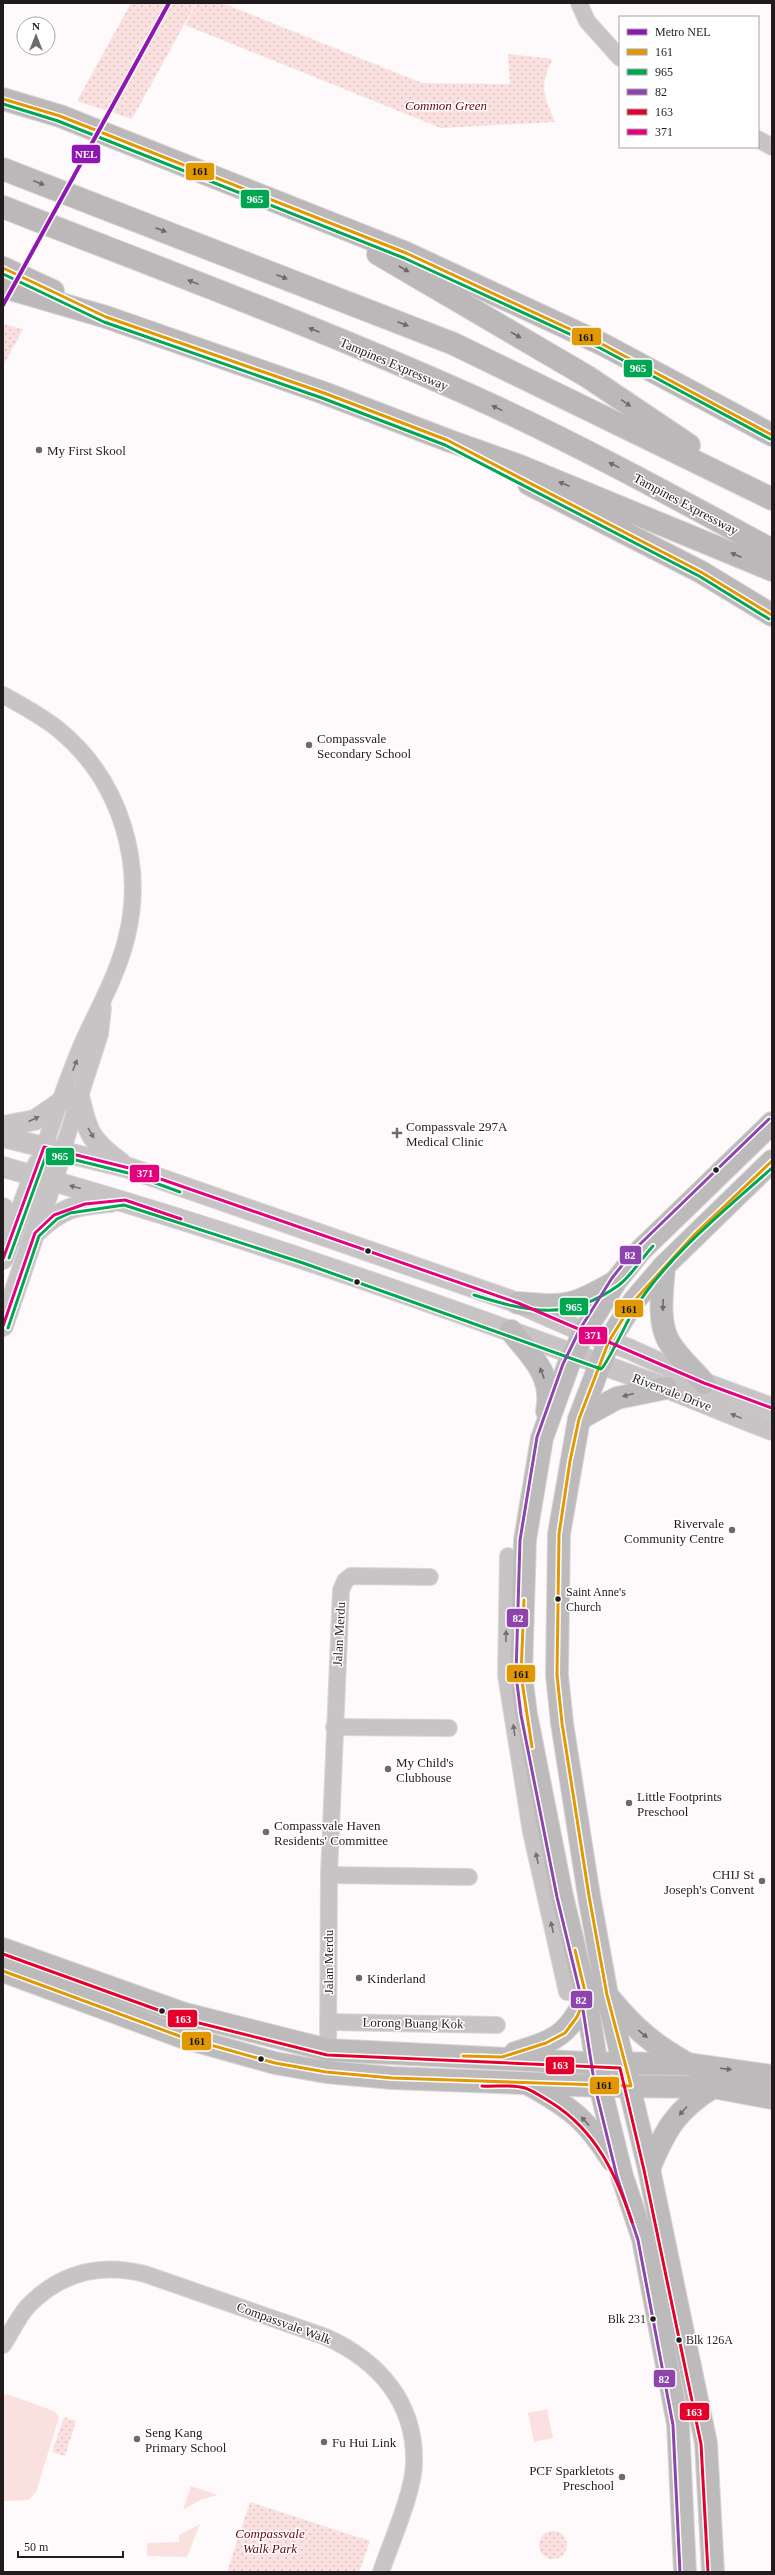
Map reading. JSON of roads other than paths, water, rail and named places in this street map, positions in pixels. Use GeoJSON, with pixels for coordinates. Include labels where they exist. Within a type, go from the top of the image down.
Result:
{"type":"FeatureCollection","features":[{"type":"Feature","properties":{"kind":"highway"},"geometry":{"type":"LineString","coordinates":[[3,99],[60,116],[406,253],[595,341],[772,435]]}},
{"type":"Feature","properties":{"kind":"highway"},"geometry":{"type":"LineString","coordinates":[[3,169],[454,344],[772,499]]}},
{"type":"Feature","properties":{"kind":"highway"},"geometry":{"type":"LineString","coordinates":[[270,199],[377,253],[568,365],[673,436],[772,494]]}},
{"type":"Feature","properties":{"kind":"highway","name":"Tampines Expressway"},"geometry":{"type":"LineString","coordinates":[[3,207],[282,317],[475,398],[639,477],[772,550]]}},
{"type":"Feature","properties":{"kind":"highway"},"geometry":{"type":"LineString","coordinates":[[3,268],[106,317]]}},
{"type":"Feature","properties":{"kind":"highway"},"geometry":{"type":"LineString","coordinates":[[3,287],[106,317],[324,393],[520,466],[772,570]]}},
{"type":"Feature","properties":{"kind":"highway"},"geometry":{"type":"LineString","coordinates":[[447,440],[701,572],[772,615]]}},
{"type":"Feature","properties":{"kind":"main road"},"geometry":{"type":"LineString","coordinates":[[542,1438],[573,1355],[584,1332],[616,1281],[640,1251],[772,1123]]}},
{"type":"Feature","properties":{"kind":"main road"},"geometry":{"type":"LineString","coordinates":[[713,2571],[706,2443],[631,2086],[607,1995],[562,1723],[557,1675],[559,1534],[579,1419],[609,1341],[634,1300],[664,1266],[772,1161]]}},
{"type":"Feature","properties":{"kind":"main road"},"geometry":{"type":"LineString","coordinates":[[664,1266],[662,1310],[664,1327],[668,1340],[704,1383]]}},
{"type":"Feature","properties":{"kind":"main road"},"geometry":{"type":"LineString","coordinates":[[518,1303],[553,1306],[572,1304],[616,1281]]}},
{"type":"Feature","properties":{"kind":"main road"},"geometry":{"type":"LineString","coordinates":[[511,1331],[542,1368],[548,1404],[525,1540],[516,1574],[513,1675],[526,1714],[540,1830],[566,1948],[596,2063],[600,2086],[622,2176],[643,2239],[678,2424],[685,2572]]}},
{"type":"Feature","properties":{"kind":"main road"},"geometry":{"type":"LineString","coordinates":[[579,1419],[617,1398],[666,1388]]}},
{"type":"Feature","properties":{"kind":"main road"},"geometry":{"type":"LineString","coordinates":[[3,1949],[185,2014],[328,2050],[502,2057],[596,2063],[687,2064],[772,2076]]}},
{"type":"Feature","properties":{"kind":"main road"},"geometry":{"type":"LineString","coordinates":[[3,1971],[182,2037],[275,2063],[326,2072],[392,2078],[600,2086],[713,2087],[772,2098]]}},
{"type":"Feature","properties":{"kind":"main road"},"geometry":{"type":"LineString","coordinates":[[502,2057],[546,2043],[565,2033],[577,2017],[577,1994]]}},
{"type":"Feature","properties":{"kind":"main road"},"geometry":{"type":"LineString","coordinates":[[607,1995],[632,2026],[660,2048],[687,2064]]}},
{"type":"Feature","properties":{"kind":"main road"},"geometry":{"type":"LineString","coordinates":[[525,2083],[563,2103],[584,2119],[598,2137],[622,2176]]}},
{"type":"Feature","properties":{"kind":"main road"},"geometry":{"type":"LineString","coordinates":[[649,2169],[663,2135],[676,2118],[692,2101],[713,2087]]}},
{"type":"Feature","properties":{"kind":"street"},"geometry":{"type":"LineString","coordinates":[[579,3],[588,21],[619,57]]}},
{"type":"Feature","properties":{"kind":"street"},"geometry":{"type":"LineString","coordinates":[[759,139],[772,147]]}},
{"type":"Feature","properties":{"kind":"street"},"geometry":{"type":"LineString","coordinates":[[3,695],[36,714],[60,731],[99,774],[113,796],[127,838],[134,886],[126,940],[103,1002],[100,1034],[70,1099],[43,1178],[11,1240],[3,1259]]}},
{"type":"Feature","properties":{"kind":"street"},"geometry":{"type":"LineString","coordinates":[[3,1126],[35,1120],[70,1099]]}},
{"type":"Feature","properties":{"kind":"street"},"geometry":{"type":"LineString","coordinates":[[70,1099],[100,1148],[129,1168]]}},
{"type":"Feature","properties":{"kind":"street"},"geometry":{"type":"LineString","coordinates":[[3,1137],[129,1168]]}},
{"type":"Feature","properties":{"kind":"street","name":"Rivervale Drive"},"geometry":{"type":"LineString","coordinates":[[3,1167],[125,1200],[312,1261],[511,1331],[666,1388],[772,1430]]}},
{"type":"Feature","properties":{"kind":"street","name":"Rivervale Drive"},"geometry":{"type":"LineString","coordinates":[[129,1168],[518,1303],[704,1383],[772,1408]]}},
{"type":"Feature","properties":{"kind":"street"},"geometry":{"type":"LineString","coordinates":[[3,1326],[35,1233],[43,1178]]}},
{"type":"Feature","properties":{"kind":"street"},"geometry":{"type":"LineString","coordinates":[[35,1233],[54,1215],[68,1208],[85,1204],[125,1200]]}},
{"type":"Feature","properties":{"kind":"street"},"geometry":{"type":"LineString","coordinates":[[3,1208],[11,1240]]}},
{"type":"Feature","properties":{"kind":"street"},"geometry":{"type":"LineString","coordinates":[[508,1556],[516,1574]]}},
{"type":"Feature","properties":{"kind":"street","name":"Jalan Merdu"},"geometry":{"type":"LineString","coordinates":[[328,2050],[329,1875],[334,1726],[341,1590],[345,1580],[351,1576],[430,1578]]}},
{"type":"Feature","properties":{"kind":"street"},"geometry":{"type":"LineString","coordinates":[[334,1726],[449,1728]]}},
{"type":"Feature","properties":{"kind":"street"},"geometry":{"type":"LineString","coordinates":[[329,1875],[469,1877]]}},
{"type":"Feature","properties":{"kind":"street","name":"Lorong Buang Kok"},"geometry":{"type":"LineString","coordinates":[[328,2022],[497,2025]]}},
{"type":"Feature","properties":{"kind":"street","name":"Compassvale Walk"},"geometry":{"type":"LineString","coordinates":[[3,2345],[27,2307],[48,2289],[69,2276],[87,2270],[105,2268],[126,2269],[146,2274],[326,2337],[349,2347],[373,2366],[397,2395],[405,2411],[413,2447],[414,2465],[410,2484],[381,2572]]}},
{"type":"Feature","properties":{"kind":"metro line","name":"NEL"},"geometry":{"type":"LineString","coordinates":[[3,305],[169,3]]}},
{"type":"Feature","properties":{"kind":"place","name":"My First Skool"},"geometry":{"type":"Point","coordinates":[39,450]}},
{"type":"Feature","properties":{"kind":"place","name":"Compassvale Secondary School"},"geometry":{"type":"Point","coordinates":[309,745]}},
{"type":"Feature","properties":{"kind":"place","name":"Compassvale 297A Medical Clinic"},"geometry":{"type":"Point","coordinates":[397,1133]}},
{"type":"Feature","properties":{"kind":"place","name":"Rivervale Community Centre"},"geometry":{"type":"Point","coordinates":[732,1530]}},
{"type":"Feature","properties":{"kind":"place","name":"Saint Anne's Church"},"geometry":{"type":"Point","coordinates":[558,1599]}},
{"type":"Feature","properties":{"kind":"place","name":"My Child's Clubhouse"},"geometry":{"type":"Point","coordinates":[388,1769]}},
{"type":"Feature","properties":{"kind":"place","name":"Little Footprints Preschool"},"geometry":{"type":"Point","coordinates":[629,1803]}},
{"type":"Feature","properties":{"kind":"place","name":"Compassvale Haven Residents' Committee"},"geometry":{"type":"Point","coordinates":[266,1832]}},
{"type":"Feature","properties":{"kind":"place","name":"CHIJ St Joseph's Convent"},"geometry":{"type":"Point","coordinates":[762,1881]}},
{"type":"Feature","properties":{"kind":"place","name":"Kinderland"},"geometry":{"type":"Point","coordinates":[359,1978]}},
{"type":"Feature","properties":{"kind":"place","name":"Blk 231"},"geometry":{"type":"Point","coordinates":[653,2319]}},
{"type":"Feature","properties":{"kind":"place","name":"Blk 126A"},"geometry":{"type":"Point","coordinates":[679,2340]}},
{"type":"Feature","properties":{"kind":"place","name":"Seng Kang Primary School"},"geometry":{"type":"Point","coordinates":[137,2439]}},
{"type":"Feature","properties":{"kind":"place","name":"Fu Hui Link"},"geometry":{"type":"Point","coordinates":[324,2442]}},
{"type":"Feature","properties":{"kind":"place","name":"PCF Sparkletots Preschool"},"geometry":{"type":"Point","coordinates":[622,2477]}},
{"type":"Feature","properties":{"kind":"park label","name":"Common Green"},"geometry":{"type":"Point","coordinates":[446,105]}},
{"type":"Feature","properties":{"kind":"park label","name":"Compassvale Walk Park"},"geometry":{"type":"Point","coordinates":[270,2540]}}]}
